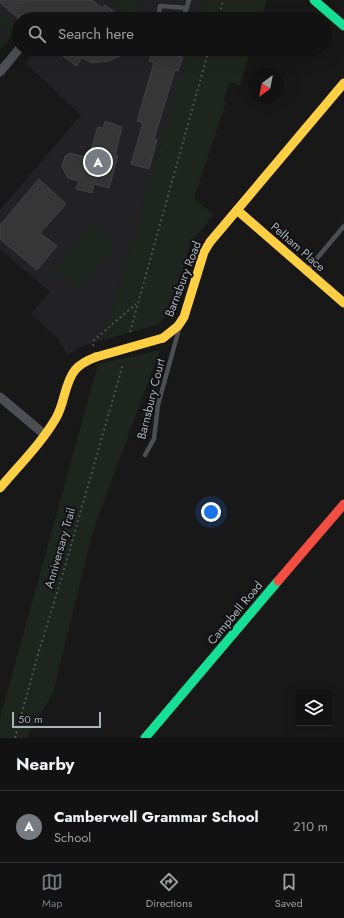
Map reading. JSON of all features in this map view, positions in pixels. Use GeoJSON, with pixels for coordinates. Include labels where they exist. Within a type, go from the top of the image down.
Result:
{"type":"FeatureCollection","features":[{"type":"Feature","properties":{"kind":"street"},"geometry":{"type":"LineString","coordinates":[[314,0],[328,12]]}},
{"type":"Feature","properties":{"kind":"street"},"geometry":{"type":"LineString","coordinates":[[332,16],[344,26]]}},
{"type":"Feature","properties":{"kind":"street"},"geometry":{"type":"LineString","coordinates":[[0,72],[13,56]]}},
{"type":"Feature","properties":{"kind":"street","name":"Barnsbury Road"},"geometry":{"type":"LineString","coordinates":[[0,488],[59,413],[72,374],[80,365],[96,357],[163,338],[180,323],[185,314],[206,247],[344,83]]}},
{"type":"Feature","properties":{"kind":"street","name":"Pelham Place"},"geometry":{"type":"LineString","coordinates":[[237,210],[344,303]]}},
{"type":"Feature","properties":{"kind":"street"},"geometry":{"type":"LineString","coordinates":[[0,397],[44,434]]}},
{"type":"Feature","properties":{"kind":"street","name":"Campbell Road"},"geometry":{"type":"LineString","coordinates":[[145,738],[344,504]]}},
{"type":"Feature","properties":{"kind":"lane"},"geometry":{"type":"LineString","coordinates":[[185,12],[189,0]]}},
{"type":"Feature","properties":{"kind":"lane"},"geometry":{"type":"LineString","coordinates":[[159,12],[160,6],[186,9]]}},
{"type":"Feature","properties":{"kind":"lane"},"geometry":{"type":"LineString","coordinates":[[306,270],[344,226]]}},
{"type":"Feature","properties":{"kind":"lane","name":"Barnsbury Court"},"geometry":{"type":"LineString","coordinates":[[144,455],[154,439],[158,405],[174,354],[180,323]]}},
{"type":"Feature","properties":{"kind":"path"},"geometry":{"type":"LineString","coordinates":[[220,12],[223,0]]}},
{"type":"Feature","properties":{"kind":"path"},"geometry":{"type":"LineString","coordinates":[[130,332],[207,56]]}},
{"type":"Feature","properties":{"kind":"path"},"geometry":{"type":"LineString","coordinates":[[94,340],[137,304]]}},
{"type":"Feature","properties":{"kind":"path","name":"Anniversary Trail"},"geometry":{"type":"LineString","coordinates":[[15,738],[38,654],[61,580],[123,364]]}},
{"type":"Feature","properties":{"kind":"shaded area"},"geometry":{"type":"Polygon","coordinates":[[[0,0],[204,0],[200,12],[12,12],[12,35],[0,50],[0,0]]]}},
{"type":"Feature","properties":{"kind":"shaded area"},"geometry":{"type":"Polygon","coordinates":[[[110,0],[137,0],[140,12],[124,12],[110,0]]]}},
{"type":"Feature","properties":{"kind":"shaded area"},"geometry":{"type":"Polygon","coordinates":[[[204,0],[267,0],[263,12],[200,12],[204,0]]]}},
{"type":"Feature","properties":{"kind":"shaded area"},"geometry":{"type":"Polygon","coordinates":[[[0,13],[3,17],[7,16],[12,20],[12,36],[0,50],[0,42],[8,34],[7,30],[0,26],[0,13]]]}},
{"type":"Feature","properties":{"kind":"shaded area"},"geometry":{"type":"Polygon","coordinates":[[[30,56],[187,56],[103,340],[80,347],[68,355],[56,337],[31,314],[50,292],[0,249],[0,210],[81,115],[25,63],[30,56]]]}},
{"type":"Feature","properties":{"kind":"shaded area"},"geometry":{"type":"Polygon","coordinates":[[[187,56],[249,56],[240,86],[229,82],[224,99],[226,102],[194,198],[214,215],[191,242],[170,312],[157,325],[103,340],[187,56]]]}},
{"type":"Feature","properties":{"kind":"shaded area"},"geometry":{"type":"Polygon","coordinates":[[[93,225],[116,244],[78,290],[55,271],[93,225]]]}},
{"type":"Feature","properties":{"kind":"shaded area"},"geometry":{"type":"Polygon","coordinates":[[[160,350],[93,531],[53,693],[26,738],[0,738],[0,718],[98,364],[160,350]]]}},
{"type":"Feature","properties":{"kind":"building"},"geometry":{"type":"Polygon","coordinates":[[[0,0],[92,0],[102,8],[105,5],[115,12],[12,13],[0,3],[0,0]]]}},
{"type":"Feature","properties":{"kind":"building"},"geometry":{"type":"Polygon","coordinates":[[[63,56],[120,56],[109,61],[92,63],[82,58],[76,66],[63,56]]]}},
{"type":"Feature","properties":{"kind":"building"},"geometry":{"type":"Polygon","coordinates":[[[151,56],[183,57],[178,71],[175,70],[154,139],[157,140],[149,169],[131,164],[143,123],[137,121],[154,63],[149,61],[151,56]]]}},
{"type":"Feature","properties":{"kind":"building"},"geometry":{"type":"Polygon","coordinates":[[[105,121],[122,127],[115,155],[118,156],[109,188],[94,184],[92,193],[76,189],[79,181],[68,178],[62,167],[65,156],[70,153],[88,158],[98,127],[103,128],[105,121]]]}},
{"type":"Feature","properties":{"kind":"building"},"geometry":{"type":"Polygon","coordinates":[[[39,179],[66,204],[40,233],[57,246],[37,270],[0,239],[0,225],[39,179]]]}},
{"type":"Feature","properties":{"kind":"traffic: fast"},"geometry":{"type":"LineString","coordinates":[[314,0],[328,12]]}},
{"type":"Feature","properties":{"kind":"traffic: fast"},"geometry":{"type":"LineString","coordinates":[[332,16],[344,26]]}},
{"type":"Feature","properties":{"kind":"traffic: fast"},"geometry":{"type":"LineString","coordinates":[[145,738],[278,581]]}},
{"type":"Feature","properties":{"kind":"traffic: slow"},"geometry":{"type":"LineString","coordinates":[[163,338],[178,326],[184,317],[204,252],[210,242],[344,83]]}},
{"type":"Feature","properties":{"kind":"traffic: slow"},"geometry":{"type":"LineString","coordinates":[[237,210],[344,303]]}},
{"type":"Feature","properties":{"kind":"traffic: slow"},"geometry":{"type":"LineString","coordinates":[[96,357],[163,338]]}},
{"type":"Feature","properties":{"kind":"traffic: slow"},"geometry":{"type":"LineString","coordinates":[[0,488],[37,446],[50,428],[59,412],[71,375],[80,365],[96,357]]}},
{"type":"Feature","properties":{"kind":"traffic: jam"},"geometry":{"type":"LineString","coordinates":[[278,581],[344,504]]}},
{"type":"Feature","properties":{"kind":"place","name":"Camberwell Grammar School"},"geometry":{"type":"Point","coordinates":[98,162]}}]}
